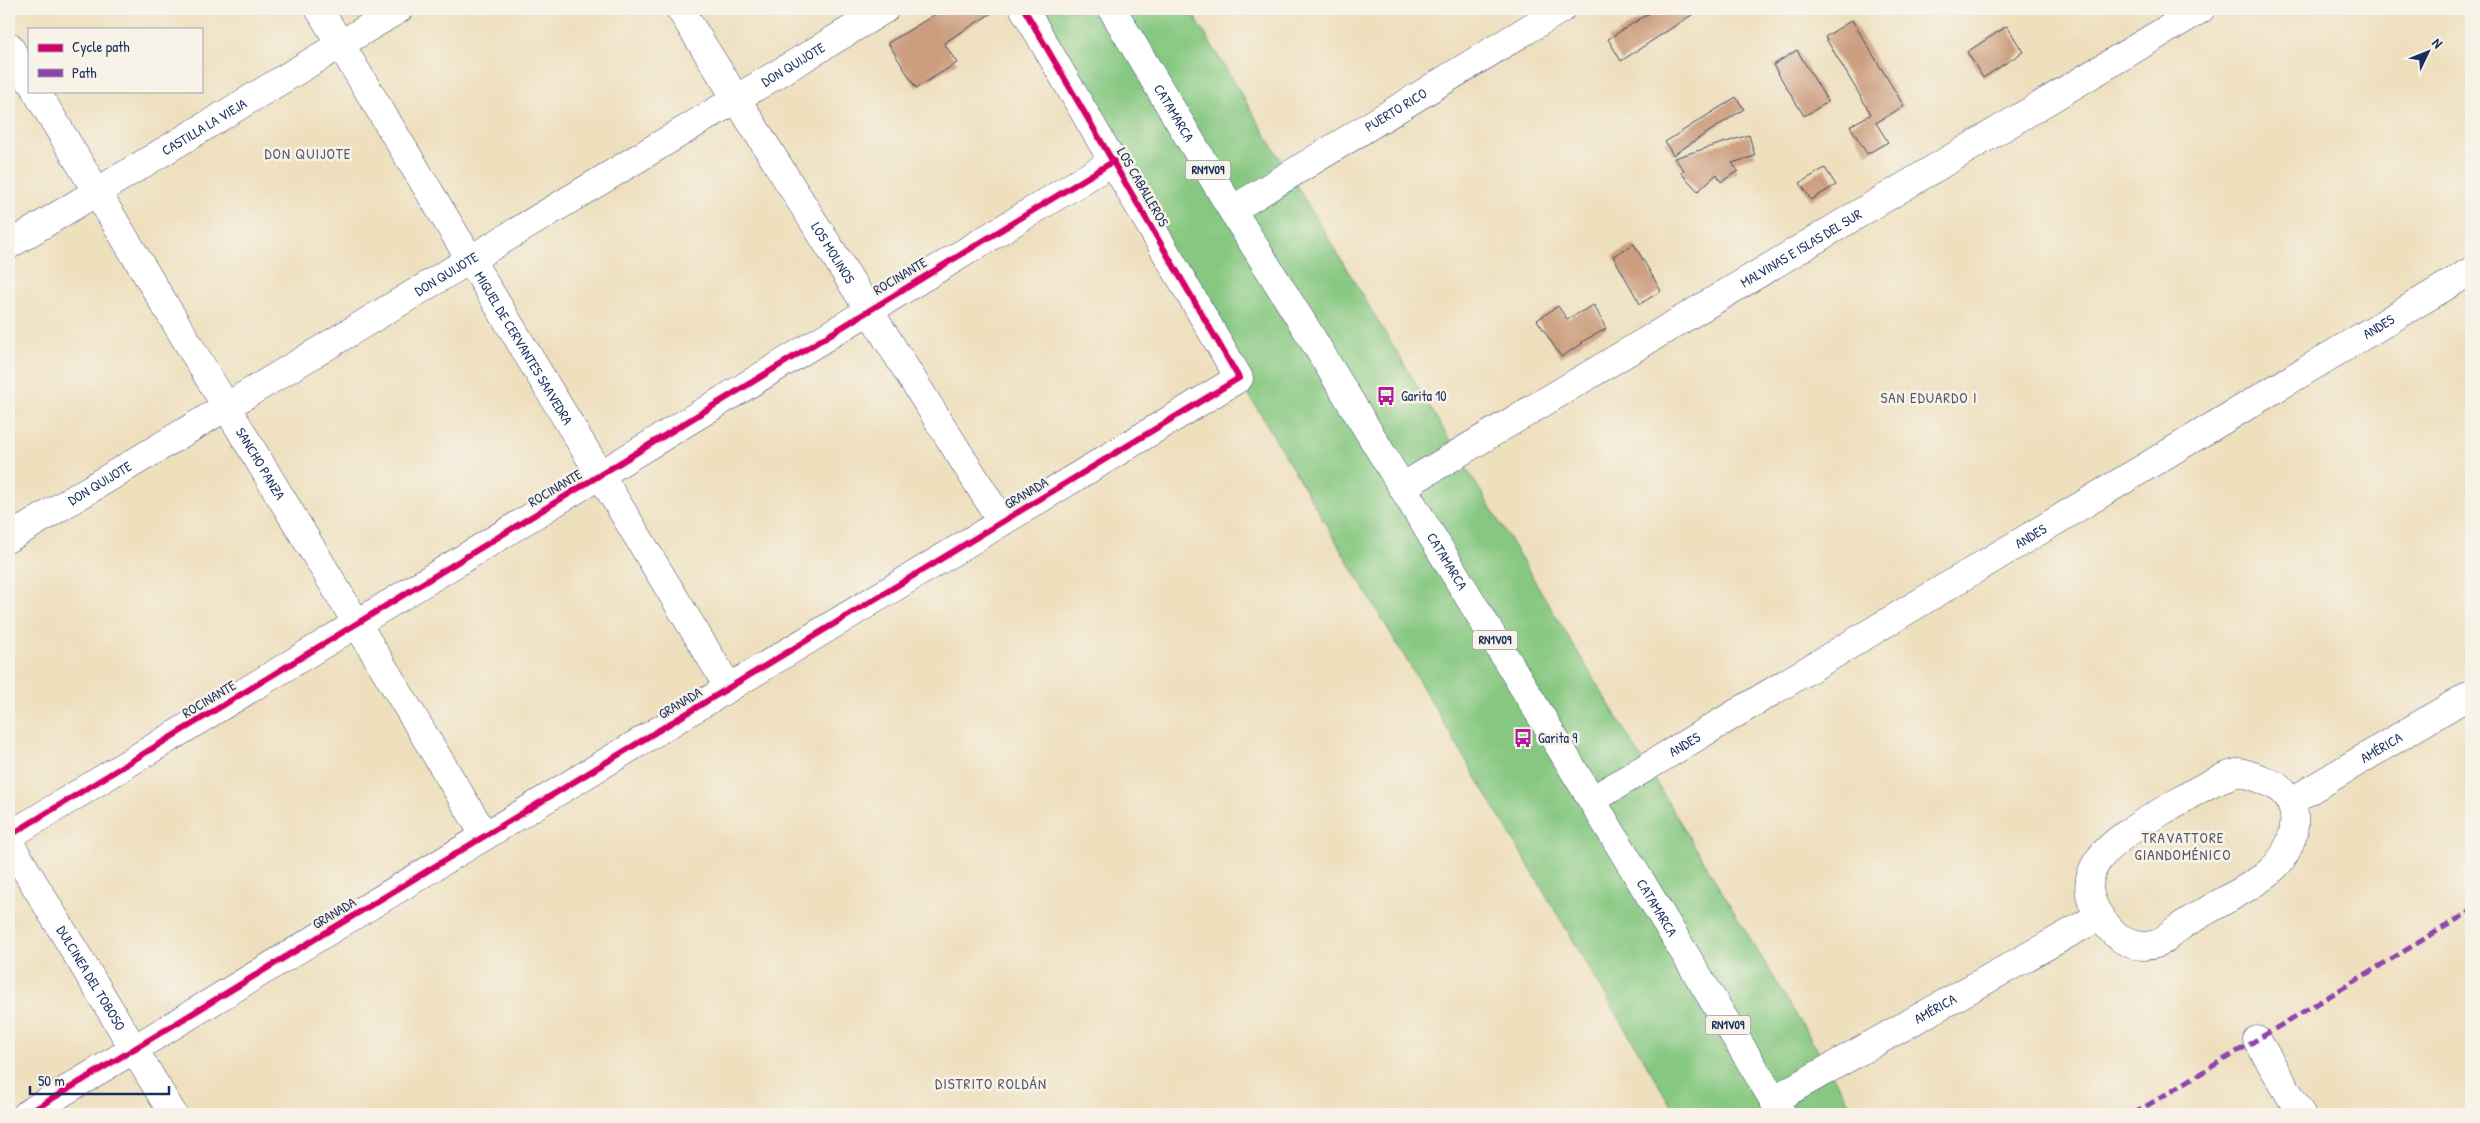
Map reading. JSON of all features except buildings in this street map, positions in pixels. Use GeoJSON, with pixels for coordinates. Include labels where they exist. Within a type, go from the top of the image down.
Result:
{"type":"FeatureCollection","features":[{"type":"Feature","properties":{"kind":"street","name":"MIGUEL DE CERVANTES SAAVEDRA"},"geometry":{"type":"LineString","coordinates":[[319,9],[729,688]]}},
{"type":"Feature","properties":{"kind":"street","name":"CASTILLA LA VIEJA"},"geometry":{"type":"LineString","coordinates":[[9,245],[399,9]]}},
{"type":"Feature","properties":{"kind":"street","name":"LOS MOLINOS"},"geometry":{"type":"LineString","coordinates":[[680,9],[1002,522]]}},
{"type":"Feature","properties":{"kind":"street","name":"DON QUIJOTE"},"geometry":{"type":"LineString","coordinates":[[9,538],[885,9]]}},
{"type":"Feature","properties":{"kind":"street","name":"LOS CABALLEROS"},"geometry":{"type":"LineString","coordinates":[[1024,9],[1114,161],[1238,378]]}},
{"type":"Feature","properties":{"kind":"street","name":"CATAMARCA"},"geometry":{"type":"LineString","coordinates":[[1112,9],[1777,1107]]}},
{"type":"Feature","properties":{"kind":"street","name":"PUERTO RICO"},"geometry":{"type":"LineString","coordinates":[[1232,210],[1561,9]]}},
{"type":"Feature","properties":{"kind":"street","name":"MALVINAS E ISLAS DEL SUR"},"geometry":{"type":"LineString","coordinates":[[1402,486],[2201,9]]}},
{"type":"Feature","properties":{"kind":"street"},"geometry":{"type":"LineString","coordinates":[[9,46],[28,78]]}},
{"type":"Feature","properties":{"kind":"street","name":"SANCHO PANZA"},"geometry":{"type":"LineString","coordinates":[[37,92],[485,836]]}},
{"type":"Feature","properties":{"kind":"street","name":"ROCINANTE"},"geometry":{"type":"LineString","coordinates":[[9,836],[1114,161]]}},
{"type":"Feature","properties":{"kind":"street","name":"ANDES"},"geometry":{"type":"LineString","coordinates":[[1592,800],[2471,271]]}},
{"type":"Feature","properties":{"kind":"street","name":"GRANADA"},"geometry":{"type":"LineString","coordinates":[[27,1114],[1238,378]]}},
{"type":"Feature","properties":{"kind":"street","name":"AMÉRICA"},"geometry":{"type":"LineString","coordinates":[[2292,801],[2471,694]]}},
{"type":"Feature","properties":{"kind":"street"},"geometry":{"type":"LineString","coordinates":[[2240,772],[2262,778],[2283,790],[2292,801],[2296,816],[2291,842],[2281,861],[2267,874],[2177,929],[2158,944],[2140,948],[2119,939],[2098,917],[2091,903],[2089,886],[2092,871],[2106,850],[2131,830],[2220,777],[2240,772]]}},
{"type":"Feature","properties":{"kind":"street","name":"DULCINEA DEL TOBOSO"},"geometry":{"type":"LineString","coordinates":[[9,842],[173,1114]]}},
{"type":"Feature","properties":{"kind":"street","name":"AMÉRICA"},"geometry":{"type":"LineString","coordinates":[[1777,1107],[2098,917]]}},
{"type":"Feature","properties":{"kind":"street"},"geometry":{"type":"LineString","coordinates":[[2256,1040],[2301,1114]]}},
{"type":"Feature","properties":{"kind":"green space"},"geometry":{"type":"Polygon","coordinates":[[[1024,9],[1190,9],[1856,1114],[1676,1114],[1239,378],[1024,9]]]}},
{"type":"Feature","properties":{"kind":"marked path"},"geometry":{"type":"LineString","coordinates":[[2133,1114],[2471,911]]}},
{"type":"Feature","properties":{"kind":"cycle path"},"geometry":{"type":"LineString","coordinates":[[27,1114],[1239,378],[1024,9]]}},
{"type":"Feature","properties":{"kind":"cycle path"},"geometry":{"type":"LineString","coordinates":[[9,836],[1114,161]]}},
{"type":"Feature","properties":{"kind":"place","name":"Garita 10"},"geometry":{"type":"Point","coordinates":[1386,396]}},
{"type":"Feature","properties":{"kind":"place","name":"Garita 9"},"geometry":{"type":"Point","coordinates":[1523,738]}},
{"type":"Feature","properties":{"kind":"district","name":"DON QUIJOTE"},"geometry":{"type":"Point","coordinates":[308,154]}},
{"type":"Feature","properties":{"kind":"district","name":"SAN EDUARDO I"},"geometry":{"type":"Point","coordinates":[1929,398]}},
{"type":"Feature","properties":{"kind":"district","name":"TRAVATTORE GIANDOMÉNICO"},"geometry":{"type":"Point","coordinates":[2183,846]}},
{"type":"Feature","properties":{"kind":"district","name":"DISTRITO ROLDÁN"},"geometry":{"type":"Point","coordinates":[991,1084]}}]}
